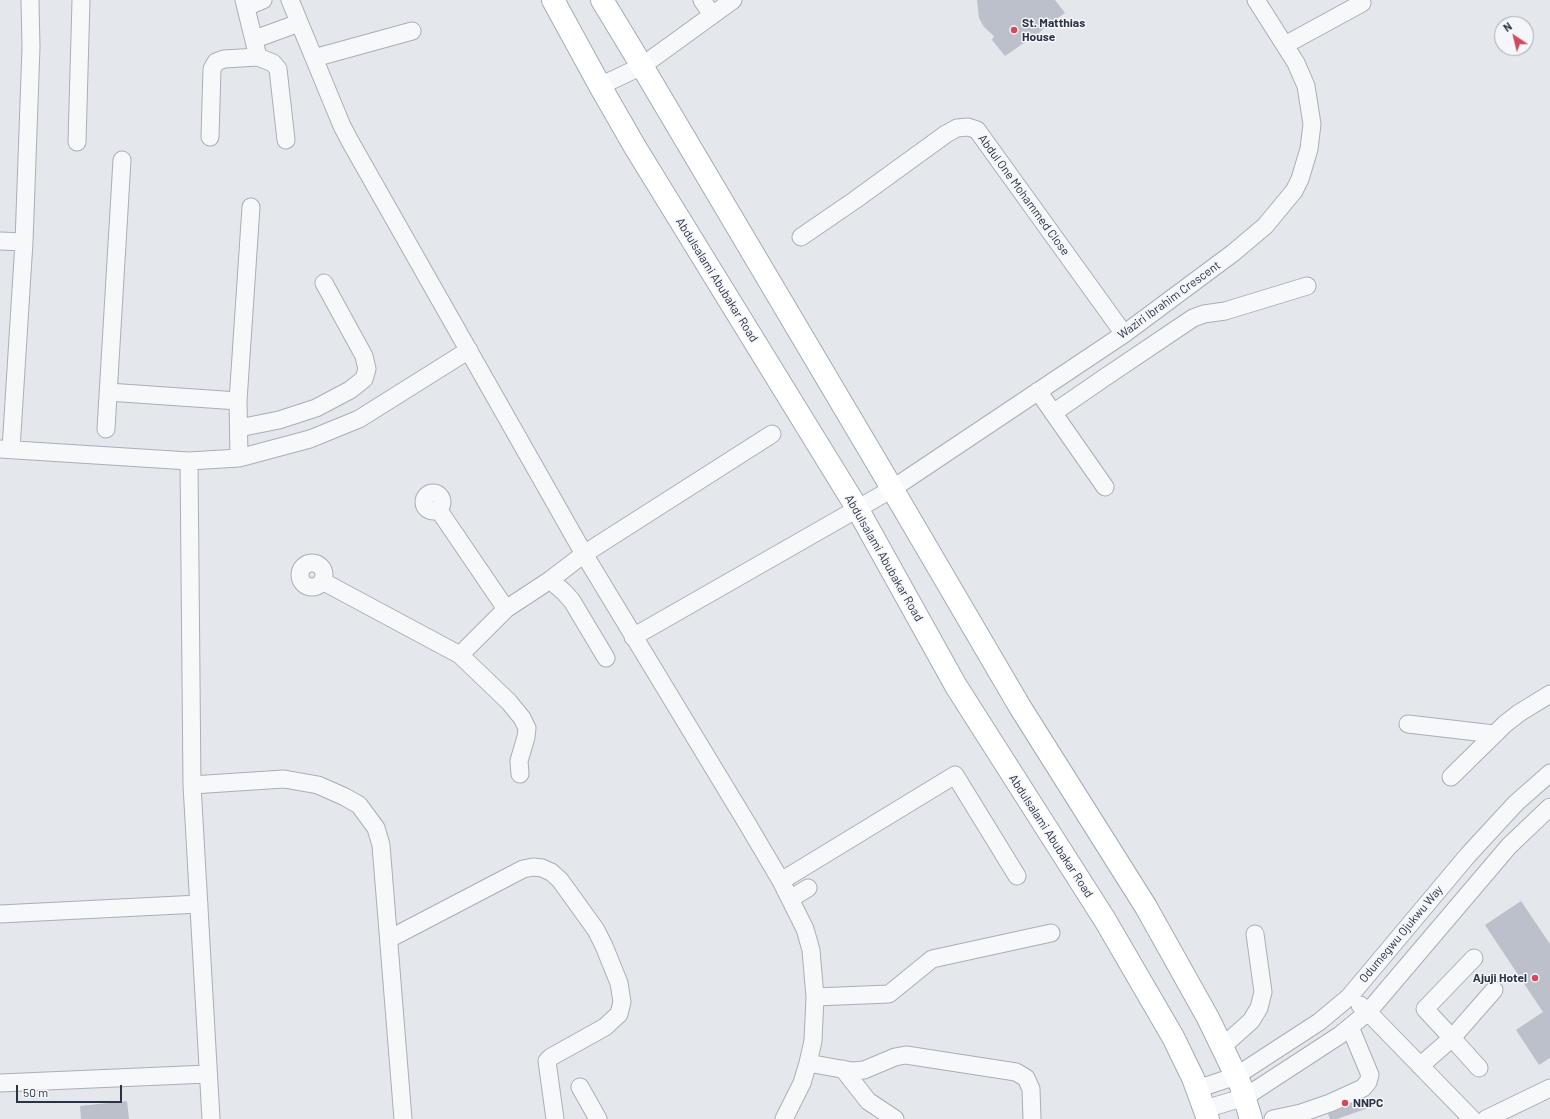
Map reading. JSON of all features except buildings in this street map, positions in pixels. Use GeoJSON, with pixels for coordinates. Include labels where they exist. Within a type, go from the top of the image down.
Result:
{"type":"FeatureCollection","features":[{"type":"Feature","properties":{"kind":"main road","name":"Abdulsalami Abubakar Road"},"geometry":{"type":"LineString","coordinates":[[553,0],[600,86],[858,508],[956,686],[1113,934],[1173,1037],[1197,1089],[1206,1114]]}},
{"type":"Feature","properties":{"kind":"main road"},"geometry":{"type":"LineString","coordinates":[[602,0],[1020,707],[1146,907],[1208,1018],[1245,1097],[1251,1119]]}},
{"type":"Feature","properties":{"kind":"street"},"geometry":{"type":"LineString","coordinates":[[30,0],[31,48],[24,242],[5,449],[189,461],[239,458],[310,439],[358,420],[469,350]]}},
{"type":"Feature","properties":{"kind":"street"},"geometry":{"type":"LineString","coordinates":[[77,142],[81,0]]}},
{"type":"Feature","properties":{"kind":"street"},"geometry":{"type":"LineString","coordinates":[[258,57],[255,39],[245,3],[263,0]]}},
{"type":"Feature","properties":{"kind":"street"},"geometry":{"type":"LineString","coordinates":[[290,0],[348,137],[423,272],[469,350],[584,554],[748,825],[781,881],[805,929],[811,950],[815,997],[813,1041],[802,1084],[784,1119]]}},
{"type":"Feature","properties":{"kind":"street"},"geometry":{"type":"LineString","coordinates":[[702,0],[712,15]]}},
{"type":"Feature","properties":{"kind":"street"},"geometry":{"type":"LineString","coordinates":[[600,86],[642,66],[733,0]]}},
{"type":"Feature","properties":{"kind":"street","name":"Waziri Ibrahim Crescent"},"geometry":{"type":"LineString","coordinates":[[633,637],[892,489],[1124,334],[1233,253],[1265,226],[1294,191],[1300,179],[1309,149],[1312,124],[1306,86],[1296,63],[1256,0]]}},
{"type":"Feature","properties":{"kind":"street"},"geometry":{"type":"LineString","coordinates":[[1285,45],[1362,3]]}},
{"type":"Feature","properties":{"kind":"street"},"geometry":{"type":"LineString","coordinates":[[255,39],[299,23]]}},
{"type":"Feature","properties":{"kind":"street"},"geometry":{"type":"LineString","coordinates":[[314,58],[412,31]]}},
{"type":"Feature","properties":{"kind":"street"},"geometry":{"type":"LineString","coordinates":[[210,137],[212,69],[216,62],[224,59],[258,57],[273,63],[278,69],[286,140]]}},
{"type":"Feature","properties":{"kind":"street","name":"Abdul One Mohammed Close"},"geometry":{"type":"LineString","coordinates":[[801,237],[946,134],[957,128],[968,127],[977,130],[1124,334]]}},
{"type":"Feature","properties":{"kind":"street"},"geometry":{"type":"LineString","coordinates":[[106,429],[122,160]]}},
{"type":"Feature","properties":{"kind":"street"},"geometry":{"type":"LineString","coordinates":[[239,458],[238,401],[251,207]]}},
{"type":"Feature","properties":{"kind":"street"},"geometry":{"type":"LineString","coordinates":[[0,241],[24,242]]}},
{"type":"Feature","properties":{"kind":"street"},"geometry":{"type":"LineString","coordinates":[[239,428],[279,420],[316,408],[350,390],[364,379],[367,369],[364,356],[324,283]]}},
{"type":"Feature","properties":{"kind":"street"},"geometry":{"type":"LineString","coordinates":[[1053,413],[1193,318],[1204,314],[1225,311],[1307,286]]}},
{"type":"Feature","properties":{"kind":"street"},"geometry":{"type":"LineString","coordinates":[[1038,391],[1105,487]]}},
{"type":"Feature","properties":{"kind":"street"},"geometry":{"type":"LineString","coordinates":[[108,392],[238,401]]}},
{"type":"Feature","properties":{"kind":"street"},"geometry":{"type":"LineString","coordinates":[[460,655],[506,609],[550,580],[584,554],[772,434]]}},
{"type":"Feature","properties":{"kind":"street"},"geometry":{"type":"LineString","coordinates":[[189,461],[192,785],[211,1119]]}},
{"type":"Feature","properties":{"kind":"street"},"geometry":{"type":"LineString","coordinates":[[438,509],[506,609]]}},
{"type":"Feature","properties":{"kind":"street"},"geometry":{"type":"LineString","coordinates":[[550,580],[572,601],[606,658]]}},
{"type":"Feature","properties":{"kind":"street"},"geometry":{"type":"LineString","coordinates":[[322,582],[460,655],[509,702],[522,718],[526,728],[519,762],[520,774]]}},
{"type":"Feature","properties":{"kind":"street"},"geometry":{"type":"LineString","coordinates":[[1451,777],[1494,734],[1519,713],[1550,694]]}},
{"type":"Feature","properties":{"kind":"street"},"geometry":{"type":"LineString","coordinates":[[1408,724],[1494,734]]}},
{"type":"Feature","properties":{"kind":"street","name":"Odumegwu Ojukwu Way"},"geometry":{"type":"LineString","coordinates":[[1197,1089],[1236,1076],[1319,1022],[1349,996],[1468,855],[1516,803],[1550,773]]}},
{"type":"Feature","properties":{"kind":"street"},"geometry":{"type":"LineString","coordinates":[[781,881],[955,775],[1018,876]]}},
{"type":"Feature","properties":{"kind":"street"},"geometry":{"type":"LineString","coordinates":[[192,785],[284,780],[318,785],[359,805],[376,828],[381,845],[403,1119]]}},
{"type":"Feature","properties":{"kind":"street","name":"Odumegwu Ojukwu Way"},"geometry":{"type":"LineString","coordinates":[[1206,1114],[1245,1097],[1334,1039],[1368,1012],[1509,846],[1550,807]]}},
{"type":"Feature","properties":{"kind":"street"},"geometry":{"type":"LineString","coordinates":[[389,939],[523,869],[533,867],[542,868],[551,872],[560,880],[596,930],[619,983],[622,1002],[619,1014],[605,1027],[551,1057],[547,1061],[555,1119]]}},
{"type":"Feature","properties":{"kind":"street"},"geometry":{"type":"LineString","coordinates":[[790,899],[808,888]]}},
{"type":"Feature","properties":{"kind":"street"},"geometry":{"type":"LineString","coordinates":[[0,914],[199,904]]}},
{"type":"Feature","properties":{"kind":"street"},"geometry":{"type":"LineString","coordinates":[[815,997],[889,994],[932,959],[1051,932]]}},
{"type":"Feature","properties":{"kind":"street"},"geometry":{"type":"LineString","coordinates":[[1222,1047],[1251,1021],[1259,1008],[1263,992],[1255,934]]}},
{"type":"Feature","properties":{"kind":"street"},"geometry":{"type":"LineString","coordinates":[[1474,958],[1425,1009],[1479,1068]]}},
{"type":"Feature","properties":{"kind":"street"},"geometry":{"type":"LineString","coordinates":[[1420,1066],[1452,1038],[1494,990]]}},
{"type":"Feature","properties":{"kind":"street"},"geometry":{"type":"LineString","coordinates":[[1349,996],[1368,1012],[1472,1119]]}},
{"type":"Feature","properties":{"kind":"street"},"geometry":{"type":"LineString","coordinates":[[1273,1119],[1301,1113],[1330,1103],[1363,1088],[1368,1082],[1370,1075],[1350,1027]]}},
{"type":"Feature","properties":{"kind":"street"},"geometry":{"type":"LineString","coordinates":[[808,1064],[852,1071],[864,1070],[894,1057],[906,1055],[1016,1072],[1026,1078],[1031,1089],[1032,1119]]}},
{"type":"Feature","properties":{"kind":"street"},"geometry":{"type":"LineString","coordinates":[[843,1070],[868,1101],[895,1119]]}},
{"type":"Feature","properties":{"kind":"street"},"geometry":{"type":"LineString","coordinates":[[0,1083],[208,1074]]}},
{"type":"Feature","properties":{"kind":"street"},"geometry":{"type":"LineString","coordinates":[[580,1087],[598,1119]]}},
{"type":"Feature","properties":{"kind":"street"},"geometry":{"type":"LineString","coordinates":[[1486,1119],[1550,1088]]}},
{"type":"Feature","properties":{"kind":"place","name":"St. Matthias House"},"geometry":{"type":"Point","coordinates":[1014,30]}},
{"type":"Feature","properties":{"kind":"place","name":"Ajuji Hotel"},"geometry":{"type":"Point","coordinates":[1535,978]}},
{"type":"Feature","properties":{"kind":"place","name":"NNPC"},"geometry":{"type":"Point","coordinates":[1345,1103]}}]}
